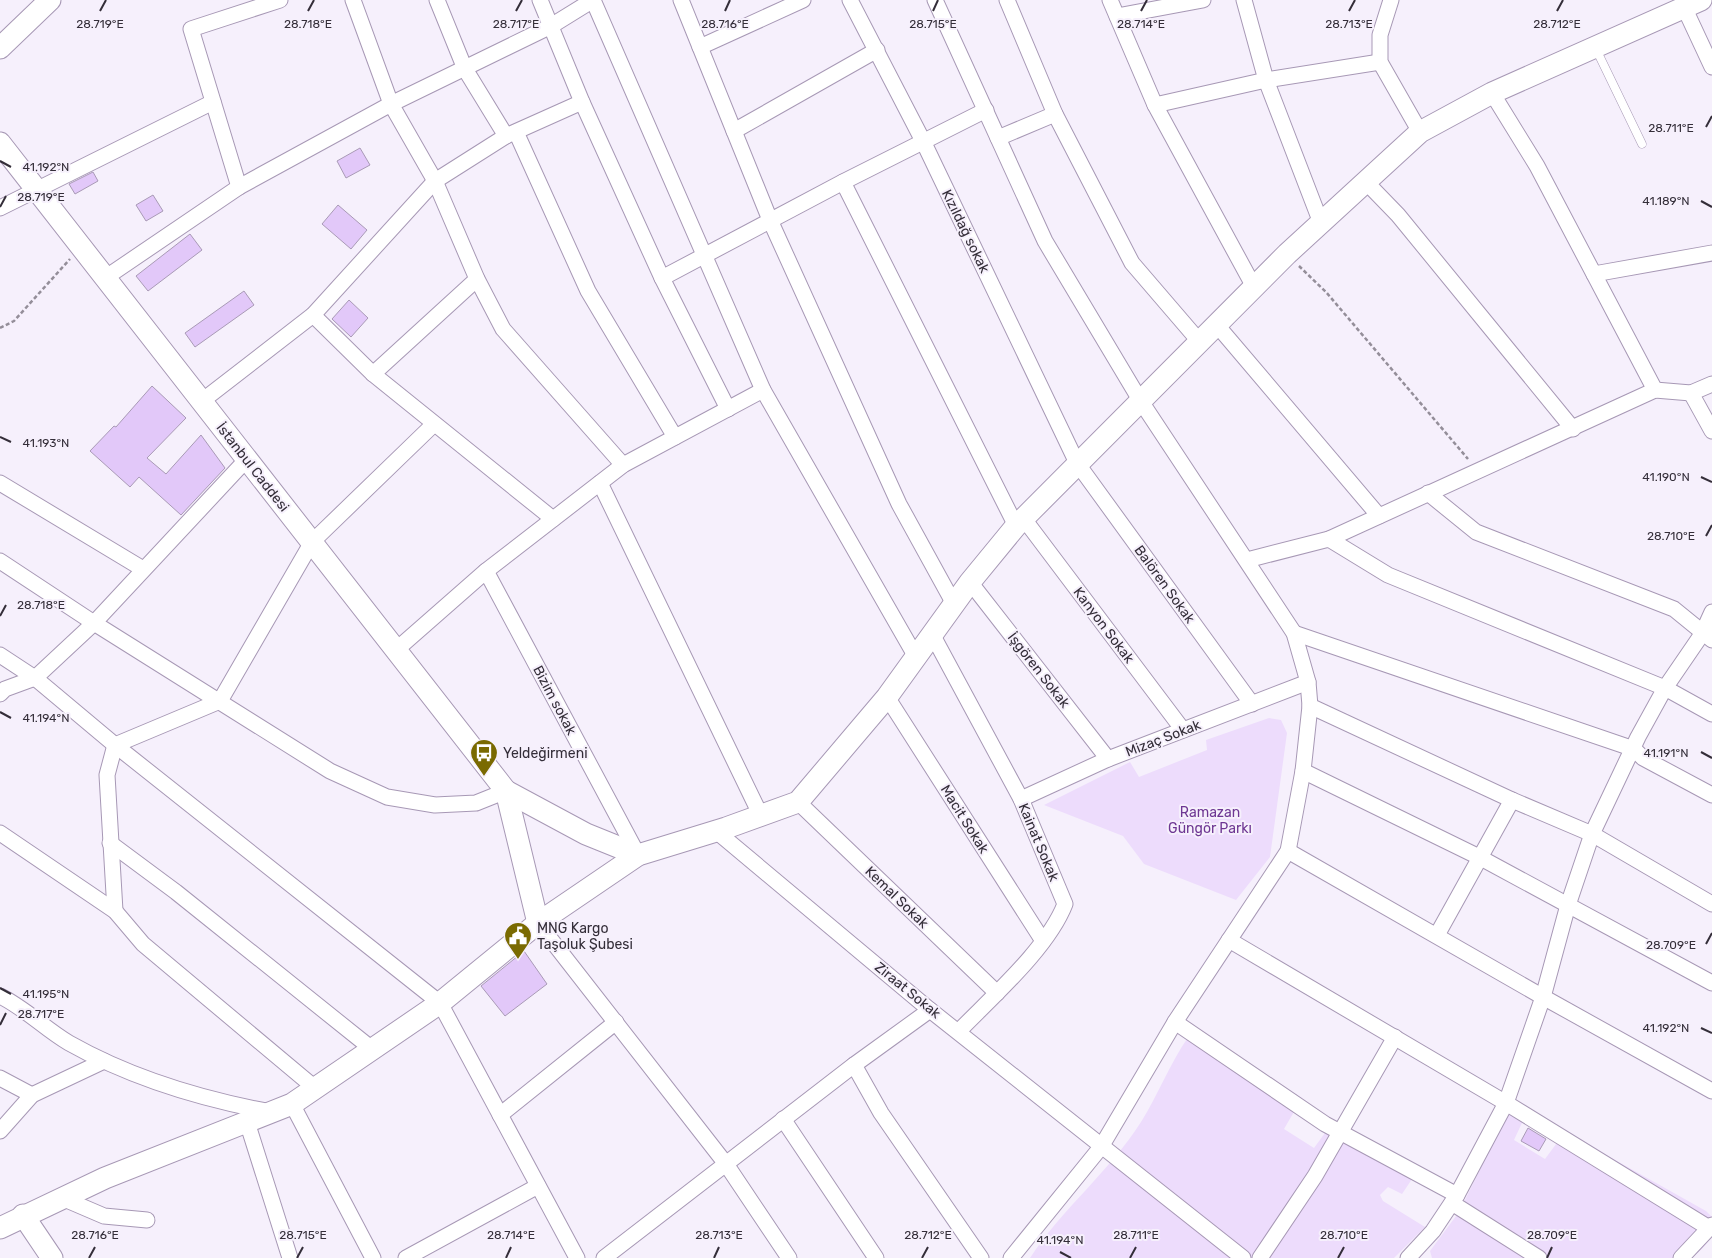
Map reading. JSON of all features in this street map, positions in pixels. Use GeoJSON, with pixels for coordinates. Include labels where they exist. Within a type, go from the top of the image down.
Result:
{"type":"FeatureCollection","features":[{"type":"Feature","properties":{"kind":"street"},"geometry":{"type":"LineString","coordinates":[[0,48],[50,0]]}},
{"type":"Feature","properties":{"kind":"street"},"geometry":{"type":"LineString","coordinates":[[239,188],[191,29],[280,0]]}},
{"type":"Feature","properties":{"kind":"street"},"geometry":{"type":"LineString","coordinates":[[353,0],[391,104],[435,181],[477,279],[503,329],[623,465]]}},
{"type":"Feature","properties":{"kind":"street"},"geometry":{"type":"LineString","coordinates":[[437,0],[465,69],[511,134],[588,291],[675,437]]}},
{"type":"Feature","properties":{"kind":"street"},"geometry":{"type":"LineString","coordinates":[[540,0],[582,102],[662,278],[728,409]]}},
{"type":"Feature","properties":{"kind":"street"},"geometry":{"type":"LineString","coordinates":[[105,278],[239,188],[391,104],[551,26],[593,0],[764,390],[916,657]]}},
{"type":"Feature","properties":{"kind":"street"},"geometry":{"type":"LineString","coordinates":[[681,0],[770,220],[899,504],[954,604]]}},
{"type":"Feature","properties":{"kind":"street"},"geometry":{"type":"LineString","coordinates":[[700,47],[804,0]]}},
{"type":"Feature","properties":{"kind":"street","name":"Kızıldağ sokak"},"geometry":{"type":"LineString","coordinates":[[850,0],[922,141],[1077,464]]}},
{"type":"Feature","properties":{"kind":"street"},"geometry":{"type":"LineString","coordinates":[[935,0],[1045,241],[1140,400],[1294,633],[1308,682],[1310,706],[1302,771],[1288,851],[1175,1022],[1101,1147],[1011,1258]]}},
{"type":"Feature","properties":{"kind":"street"},"geometry":{"type":"LineString","coordinates":[[1007,0],[1055,114],[1132,263],[1199,341]]}},
{"type":"Feature","properties":{"kind":"street"},"geometry":{"type":"LineString","coordinates":[[1110,0],[1155,105],[1254,287]]}},
{"type":"Feature","properties":{"kind":"street"},"geometry":{"type":"LineString","coordinates":[[1117,16],[1202,0]]}},
{"type":"Feature","properties":{"kind":"street"},"geometry":{"type":"LineString","coordinates":[[1244,0],[1266,80],[1321,223]]}},
{"type":"Feature","properties":{"kind":"street"},"geometry":{"type":"LineString","coordinates":[[1391,0],[1380,35],[1380,62],[1420,132]]}},
{"type":"Feature","properties":{"kind":"street"},"geometry":{"type":"LineString","coordinates":[[0,1228],[22,1215],[194,1141],[292,1104],[440,1004],[538,922],[638,855],[716,831],[798,802],[888,697],[970,582],[1020,522],[1287,254],[1420,132],[1492,93],[1692,4],[1712,67]]}},
{"type":"Feature","properties":{"kind":"street"},"geometry":{"type":"LineString","coordinates":[[734,130],[877,50]]}},
{"type":"Feature","properties":{"kind":"street"},"geometry":{"type":"LineString","coordinates":[[1155,105],[1266,80],[1380,62]]}},
{"type":"Feature","properties":{"kind":"street"},"geometry":{"type":"LineString","coordinates":[[1492,93],[1537,166],[1655,390]]}},
{"type":"Feature","properties":{"kind":"street"},"geometry":{"type":"LineString","coordinates":[[0,208],[213,102]]}},
{"type":"Feature","properties":{"kind":"street"},"geometry":{"type":"LineString","coordinates":[[202,401],[313,315],[435,181],[511,134],[582,102]]}},
{"type":"Feature","properties":{"kind":"street"},"geometry":{"type":"LineString","coordinates":[[662,278],[922,141],[986,110]]}},
{"type":"Feature","properties":{"kind":"street"},"geometry":{"type":"LineString","coordinates":[[998,138],[1055,114]]}},
{"type":"Feature","properties":{"kind":"street","name":"İstanbul Caddesi"},"geometry":{"type":"LineString","coordinates":[[0,143],[506,791]]}},
{"type":"Feature","properties":{"kind":"street","name":"Kanyon Sokak"},"geometry":{"type":"LineString","coordinates":[[843,182],[1020,522],[1183,730]]}},
{"type":"Feature","properties":{"kind":"street"},"geometry":{"type":"LineString","coordinates":[[1366,182],[1398,215],[1573,429]]}},
{"type":"Feature","properties":{"kind":"street"},"geometry":{"type":"LineString","coordinates":[[1594,274],[1712,254]]}},
{"type":"Feature","properties":{"kind":"street"},"geometry":{"type":"LineString","coordinates":[[373,374],[477,279]]}},
{"type":"Feature","properties":{"kind":"street"},"geometry":{"type":"LineString","coordinates":[[313,315],[373,374],[553,519]]}},
{"type":"Feature","properties":{"kind":"street"},"geometry":{"type":"LineString","coordinates":[[1216,324],[1379,516]]}},
{"type":"Feature","properties":{"kind":"street"},"geometry":{"type":"LineString","coordinates":[[1247,560],[1329,539],[1655,390],[1691,393],[1712,384]]}},
{"type":"Feature","properties":{"kind":"street"},"geometry":{"type":"LineString","coordinates":[[396,650],[486,571],[623,465],[764,390]]}},
{"type":"Feature","properties":{"kind":"street"},"geometry":{"type":"LineString","coordinates":[[1691,393],[1712,431]]}},
{"type":"Feature","properties":{"kind":"street"},"geometry":{"type":"LineString","coordinates":[[115,745],[220,702],[312,542],[434,424]]}},
{"type":"Feature","properties":{"kind":"street"},"geometry":{"type":"LineString","coordinates":[[0,694],[5,689],[35,678],[94,623],[247,459]]}},
{"type":"Feature","properties":{"kind":"street","name":"Balören Sokak"},"geometry":{"type":"LineString","coordinates":[[1077,464],[1252,704]]}},
{"type":"Feature","properties":{"kind":"street"},"geometry":{"type":"LineString","coordinates":[[0,483],[142,570]]}},
{"type":"Feature","properties":{"kind":"street"},"geometry":{"type":"LineString","coordinates":[[600,483],[761,816]]}},
{"type":"Feature","properties":{"kind":"street"},"geometry":{"type":"LineString","coordinates":[[1428,494],[1476,532],[1674,609],[1707,637]]}},
{"type":"Feature","properties":{"kind":"street"},"geometry":{"type":"LineString","coordinates":[[1329,539],[1388,575],[1665,688],[1712,714]]}},
{"type":"Feature","properties":{"kind":"street"},"geometry":{"type":"LineString","coordinates":[[0,561],[94,623],[330,770],[387,797],[435,805],[476,804],[506,791]]}},
{"type":"Feature","properties":{"kind":"street","name":"Bizim sokak"},"geometry":{"type":"LineString","coordinates":[[486,571],[638,855]]}},
{"type":"Feature","properties":{"kind":"street","name":"İşgören Sokak"},"geometry":{"type":"LineString","coordinates":[[970,582],[1108,759]]}},
{"type":"Feature","properties":{"kind":"street"},"geometry":{"type":"LineString","coordinates":[[1408,1258],[1433,1231],[1455,1199],[1506,1103],[1543,998],[1568,905],[1592,834],[1634,749],[1638,737],[1665,688],[1707,637],[1712,612]]}},
{"type":"Feature","properties":{"kind":"street"},"geometry":{"type":"LineString","coordinates":[[1294,633],[1634,749],[1643,758],[1712,795]]}},
{"type":"Feature","properties":{"kind":"street","name":"Kainat Sokak"},"geometry":{"type":"LineString","coordinates":[[932,634],[1021,799],[1065,904],[1060,917],[1043,941],[959,1031]]}},
{"type":"Feature","properties":{"kind":"street"},"geometry":{"type":"LineString","coordinates":[[0,655],[35,678],[115,745],[440,1004],[577,1258]]}},
{"type":"Feature","properties":{"kind":"street","name":"Mizaç Sokak"},"geometry":{"type":"LineString","coordinates":[[1021,799],[1108,759],[1308,682]]}},
{"type":"Feature","properties":{"kind":"street","name":"Macit Sokak"},"geometry":{"type":"LineString","coordinates":[[888,697],[1043,941]]}},
{"type":"Feature","properties":{"kind":"street"},"geometry":{"type":"LineString","coordinates":[[1310,706],[1512,800],[1592,834],[1712,904]]}},
{"type":"Feature","properties":{"kind":"street"},"geometry":{"type":"LineString","coordinates":[[115,745],[107,775],[116,911]]}},
{"type":"Feature","properties":{"kind":"street"},"geometry":{"type":"LineString","coordinates":[[1302,771],[1479,857],[1712,983]]}},
{"type":"Feature","properties":{"kind":"street"},"geometry":{"type":"LineString","coordinates":[[506,791],[586,834],[638,855]]}},
{"type":"Feature","properties":{"kind":"street"},"geometry":{"type":"LineString","coordinates":[[506,791],[538,922],[726,1164],[784,1256]]}},
{"type":"Feature","properties":{"kind":"street"},"geometry":{"type":"LineString","coordinates":[[1437,935],[1512,800]]}},
{"type":"Feature","properties":{"kind":"street","name":"Kemal Sokak"},"geometry":{"type":"LineString","coordinates":[[798,802],[996,993]]}},
{"type":"Feature","properties":{"kind":"street","name":"Ziraat Sokak"},"geometry":{"type":"LineString","coordinates":[[716,831],[930,1010],[959,1031],[1101,1147],[1243,1258]]}},
{"type":"Feature","properties":{"kind":"street"},"geometry":{"type":"LineString","coordinates":[[0,833],[116,911],[143,944],[316,1088]]}},
{"type":"Feature","properties":{"kind":"street"},"geometry":{"type":"LineString","coordinates":[[110,843],[184,898],[372,1049]]}},
{"type":"Feature","properties":{"kind":"street"},"geometry":{"type":"LineString","coordinates":[[1288,851],[1437,935],[1543,998],[1712,1091]]}},
{"type":"Feature","properties":{"kind":"street"},"geometry":{"type":"LineString","coordinates":[[1229,940],[1710,1226],[1681,1258]]}},
{"type":"Feature","properties":{"kind":"street"},"geometry":{"type":"LineString","coordinates":[[0,996],[12,1002],[68,1043],[104,1061],[173,1088],[225,1104],[271,1112]]}},
{"type":"Feature","properties":{"kind":"street"},"geometry":{"type":"LineString","coordinates":[[604,1258],[854,1065],[930,1010]]}},
{"type":"Feature","properties":{"kind":"street"},"geometry":{"type":"LineString","coordinates":[[500,1115],[616,1022]]}},
{"type":"Feature","properties":{"kind":"street"},"geometry":{"type":"LineString","coordinates":[[1175,1022],[1340,1133],[1455,1199],[1538,1258]]}},
{"type":"Feature","properties":{"kind":"street"},"geometry":{"type":"LineString","coordinates":[[1260,1258],[1315,1176],[1395,1037]]}},
{"type":"Feature","properties":{"kind":"street"},"geometry":{"type":"LineString","coordinates":[[0,1131],[32,1095],[104,1061]]}},
{"type":"Feature","properties":{"kind":"street"},"geometry":{"type":"LineString","coordinates":[[854,1065],[880,1113],[981,1258]]}},
{"type":"Feature","properties":{"kind":"street"},"geometry":{"type":"LineString","coordinates":[[0,1078],[32,1095]]}},
{"type":"Feature","properties":{"kind":"street"},"geometry":{"type":"LineString","coordinates":[[292,1104],[372,1258]]}},
{"type":"Feature","properties":{"kind":"street"},"geometry":{"type":"LineString","coordinates":[[783,1120],[876,1258]]}},
{"type":"Feature","properties":{"kind":"street"},"geometry":{"type":"LineString","coordinates":[[247,1122],[290,1258]]}},
{"type":"Feature","properties":{"kind":"street"},"geometry":{"type":"LineString","coordinates":[[406,1258],[538,1186]]}},
{"type":"Feature","properties":{"kind":"street"},"geometry":{"type":"LineString","coordinates":[[62,1198],[104,1216],[147,1220]]}},
{"type":"Feature","properties":{"kind":"street"},"geometry":{"type":"LineString","coordinates":[[22,1215],[52,1258]]}},
{"type":"Feature","properties":{"kind":"lane"},"geometry":{"type":"LineString","coordinates":[[1594,46],[1642,144]]}},
{"type":"Feature","properties":{"kind":"path"},"geometry":{"type":"LineString","coordinates":[[0,328],[14,321],[81,247]]}},
{"type":"Feature","properties":{"kind":"path"},"geometry":{"type":"LineString","coordinates":[[1287,254],[1326,292],[1478,470]]}},
{"type":"Feature","properties":{"kind":"green space","name":"Ramazan Güngör Parkı"},"geometry":{"type":"Polygon","coordinates":[[[1269,718],[1281,720],[1287,733],[1270,857],[1236,900],[1144,864],[1123,836],[1044,805],[1130,762],[1139,777],[1207,750],[1206,740],[1269,718]]]}},
{"type":"Feature","properties":{"kind":"green space"},"geometry":{"type":"Polygon","coordinates":[[[1189,1036],[1219,1047],[1302,1098],[1284,1129],[1314,1148],[1333,1122],[1418,1170],[1402,1194],[1388,1187],[1380,1195],[1383,1201],[1425,1227],[1394,1258],[1030,1258],[1056,1223],[1115,1157],[1141,1122],[1189,1036]]]}},
{"type":"Feature","properties":{"kind":"green space"},"geometry":{"type":"Polygon","coordinates":[[[1514,1101],[1528,1110],[1514,1140],[1545,1159],[1565,1132],[1706,1211],[1712,1217],[1710,1236],[1706,1244],[1692,1258],[1432,1258],[1430,1251],[1459,1212],[1514,1101]]]}},
{"type":"Feature","properties":{"kind":"building"},"geometry":{"type":"Polygon","coordinates":[[[360,148],[370,165],[346,178],[337,161],[360,148]]]}},
{"type":"Feature","properties":{"kind":"building"},"geometry":{"type":"Polygon","coordinates":[[[93,172],[98,181],[75,194],[69,184],[93,172]]]}},
{"type":"Feature","properties":{"kind":"building"},"geometry":{"type":"Polygon","coordinates":[[[153,195],[163,211],[146,221],[136,205],[153,195]]]}},
{"type":"Feature","properties":{"kind":"building"},"geometry":{"type":"Polygon","coordinates":[[[338,205],[367,230],[351,249],[322,224],[338,205]]]}},
{"type":"Feature","properties":{"kind":"building"},"geometry":{"type":"Polygon","coordinates":[[[190,234],[202,250],[148,291],[136,276],[190,234]]]}},
{"type":"Feature","properties":{"kind":"building"},"geometry":{"type":"Polygon","coordinates":[[[244,291],[254,305],[195,347],[185,333],[244,291]]]}},
{"type":"Feature","properties":{"kind":"building"},"geometry":{"type":"Polygon","coordinates":[[[349,300],[368,318],[351,337],[332,319],[349,300]]]}},
{"type":"Feature","properties":{"kind":"building"},"geometry":{"type":"Polygon","coordinates":[[[152,386],[186,418],[147,458],[166,474],[201,435],[225,468],[181,515],[139,477],[130,487],[90,451],[114,426],[116,427],[152,386]]]}},
{"type":"Feature","properties":{"kind":"building"},"geometry":{"type":"Polygon","coordinates":[[[524,951],[547,984],[505,1016],[481,986],[524,951]]]}},
{"type":"Feature","properties":{"kind":"building"},"geometry":{"type":"Polygon","coordinates":[[[1528,1128],[1546,1139],[1539,1151],[1521,1141],[1528,1128]]]}},
{"type":"Feature","properties":{"kind":"place","name":"Yeldeğirmeni"},"geometry":{"type":"Point","coordinates":[484,777]}},
{"type":"Feature","properties":{"kind":"place","name":"MNG Kargo Taşoluk Şubesi"},"geometry":{"type":"Point","coordinates":[518,960]}}]}
